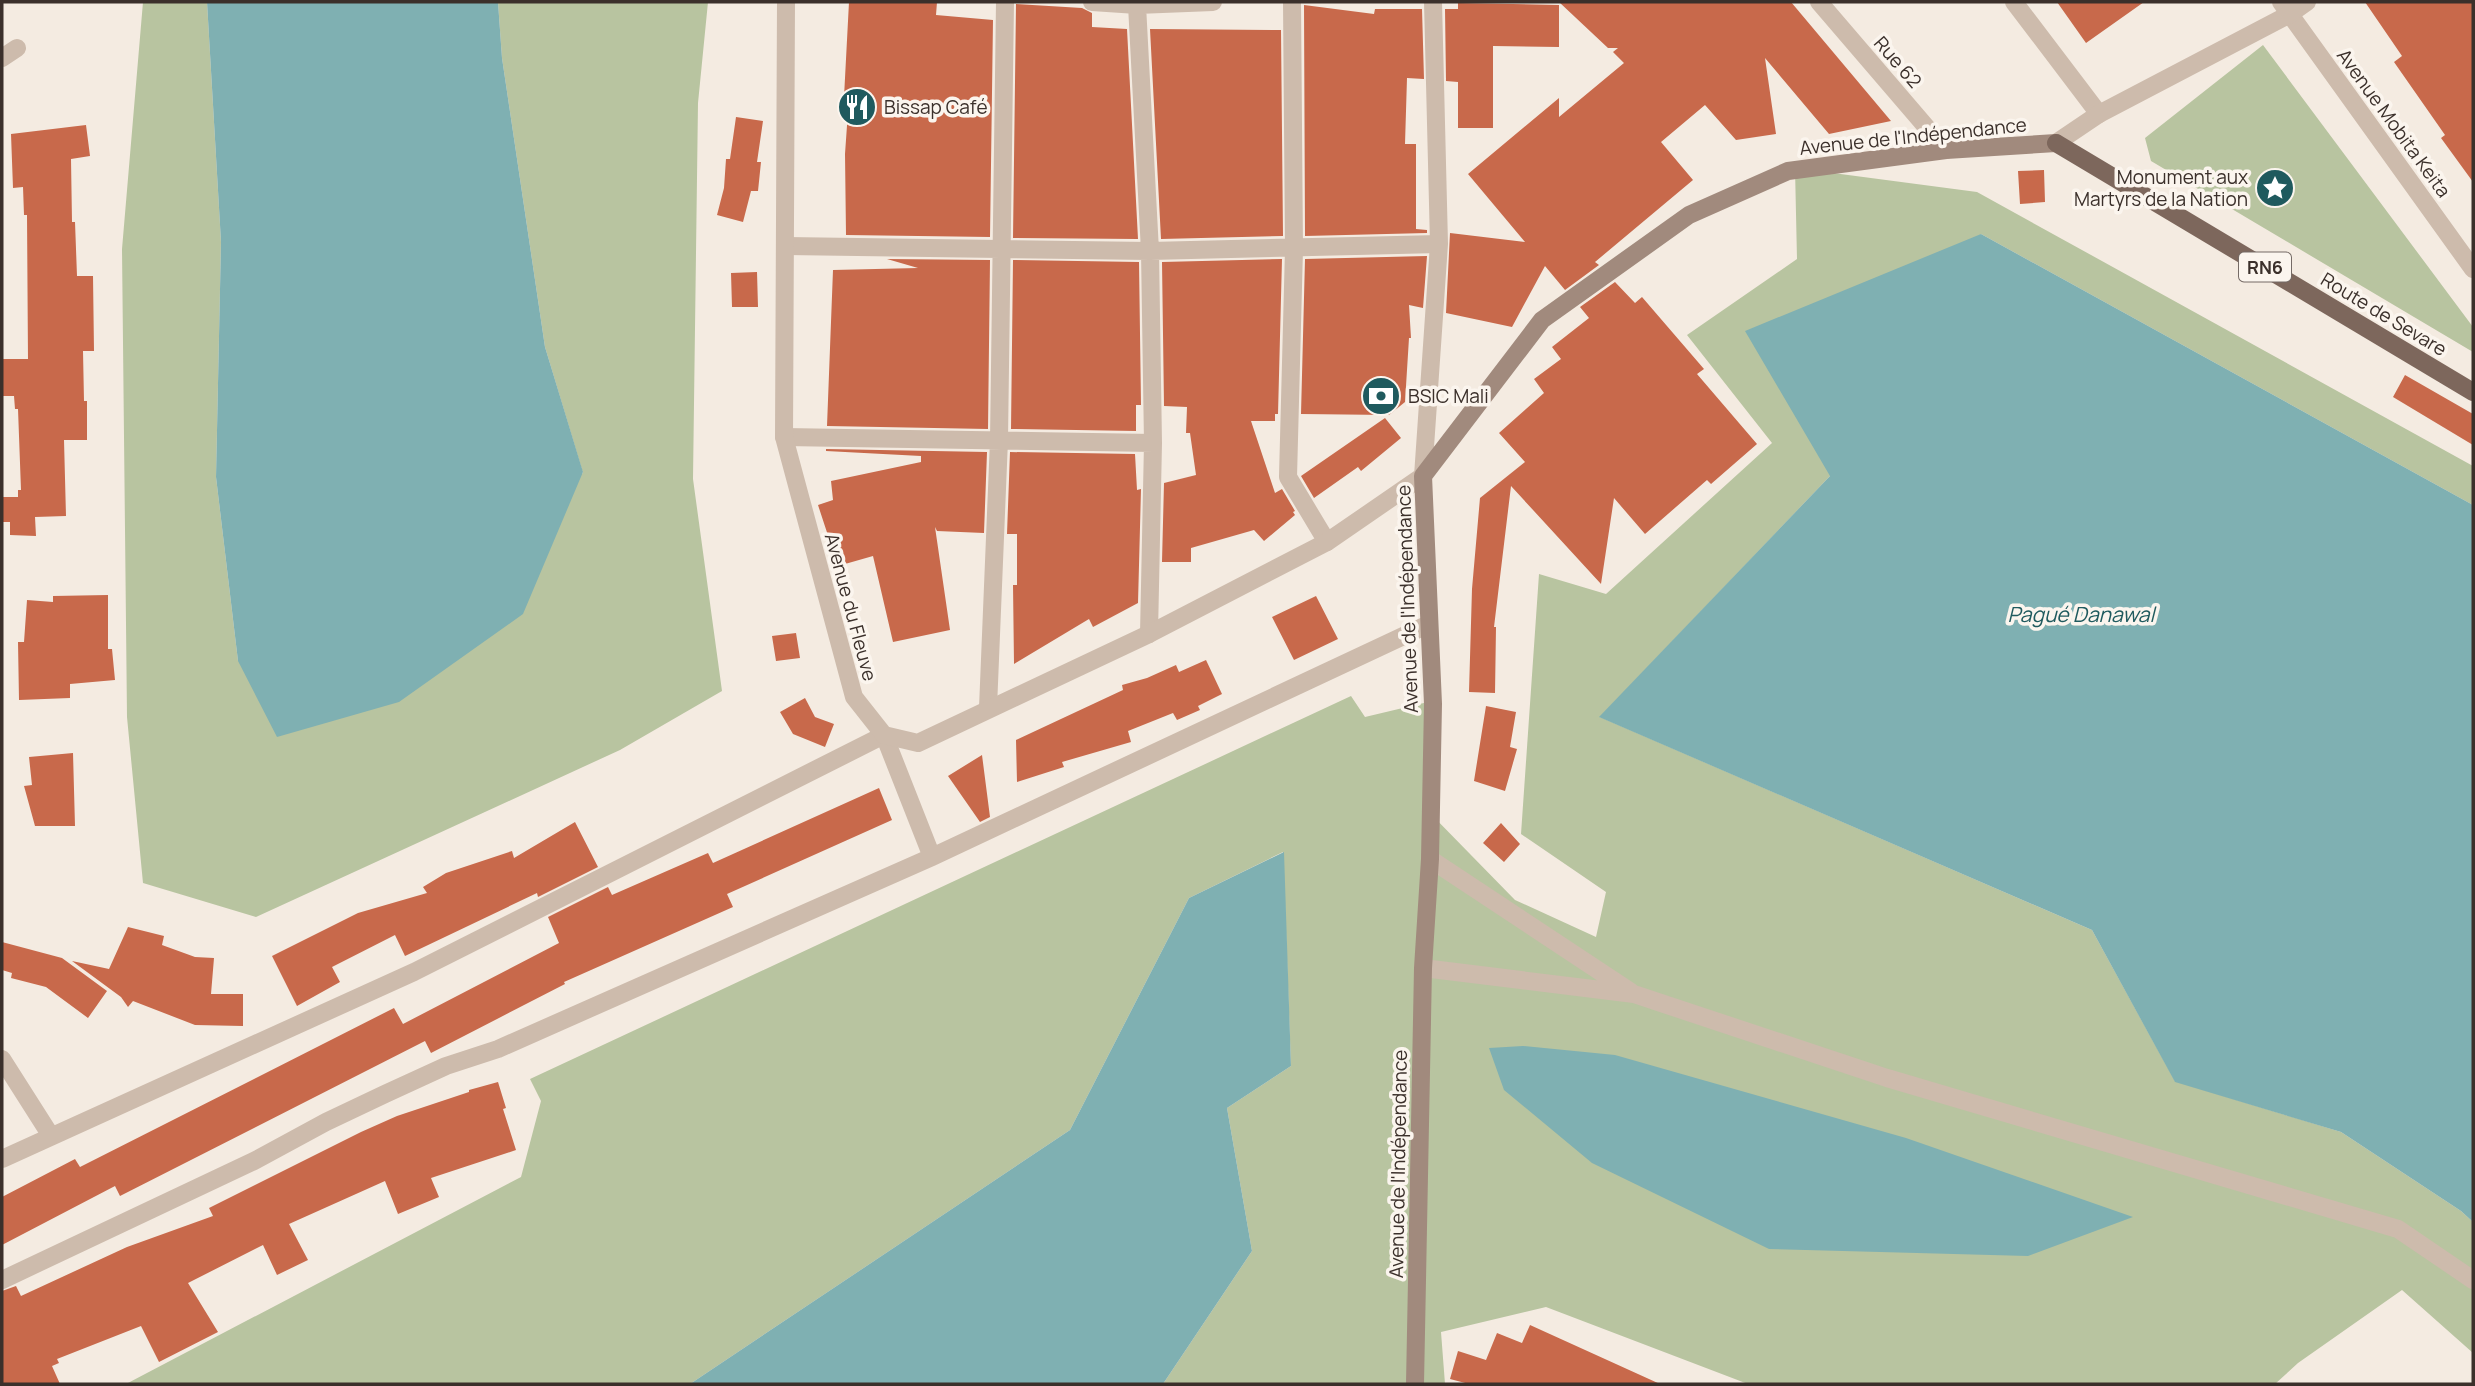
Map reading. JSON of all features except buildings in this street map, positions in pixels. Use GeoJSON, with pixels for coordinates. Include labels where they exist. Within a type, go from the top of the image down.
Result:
{"type":"FeatureCollection","features":[{"type":"Feature","properties":{"kind":"main road","name":"Avenue de l'Indépendance"},"geometry":{"type":"LineString","coordinates":[[1415,1384],[1423,968],[1430,859],[1433,704],[1423,476],[1542,320],[1689,215],[1788,171],[1946,150],[2056,143]]}},
{"type":"Feature","properties":{"kind":"main road","name":"Route de Sevare"},"geometry":{"type":"LineString","coordinates":[[2056,143],[2473,392]]}},
{"type":"Feature","properties":{"kind":"street","name":"Avenue du Fleuve"},"geometry":{"type":"LineString","coordinates":[[786,2],[784,438],[854,697],[884,735],[932,857]]}},
{"type":"Feature","properties":{"kind":"street"},"geometry":{"type":"LineString","coordinates":[[988,708],[999,440],[1005,2]]}},
{"type":"Feature","properties":{"kind":"street"},"geometry":{"type":"LineString","coordinates":[[1092,2],[1137,5],[1213,2]]}},
{"type":"Feature","properties":{"kind":"street"},"geometry":{"type":"LineString","coordinates":[[1292,2],[1294,249],[1288,477],[1327,542]]}},
{"type":"Feature","properties":{"kind":"street"},"geometry":{"type":"LineString","coordinates":[[2,1159],[414,972],[884,735],[918,743],[1149,634],[1327,542],[1423,476],[1439,244],[1433,2]]}},
{"type":"Feature","properties":{"kind":"street","name":"Rue 62"},"geometry":{"type":"LineString","coordinates":[[1819,2],[1946,150]]}},
{"type":"Feature","properties":{"kind":"street"},"geometry":{"type":"LineString","coordinates":[[2014,2],[2099,114]]}},
{"type":"Feature","properties":{"kind":"street"},"geometry":{"type":"LineString","coordinates":[[2056,143],[2099,114],[2285,8],[2308,2]]}},
{"type":"Feature","properties":{"kind":"street"},"geometry":{"type":"LineString","coordinates":[[1137,5],[1150,251],[1153,443],[1149,634]]}},
{"type":"Feature","properties":{"kind":"street","name":"Avenue Mobita Keita"},"geometry":{"type":"LineString","coordinates":[[2285,8],[2473,270]]}},
{"type":"Feature","properties":{"kind":"street"},"geometry":{"type":"LineString","coordinates":[[786,246],[1150,251],[1439,244]]}},
{"type":"Feature","properties":{"kind":"street"},"geometry":{"type":"LineString","coordinates":[[784,438],[1153,443]]}},
{"type":"Feature","properties":{"kind":"street"},"geometry":{"type":"LineString","coordinates":[[2,1280],[254,1161],[385,1094],[446,1066],[498,1048],[932,857],[1429,624]]}},
{"type":"Feature","properties":{"kind":"street"},"geometry":{"type":"LineString","coordinates":[[1430,859],[1634,994]]}},
{"type":"Feature","properties":{"kind":"street"},"geometry":{"type":"LineString","coordinates":[[1423,968],[1634,994],[1887,1078],[2398,1229],[2473,1280]]}},
{"type":"Feature","properties":{"kind":"street"},"geometry":{"type":"LineString","coordinates":[[2,1059],[51,1136]]}},
{"type":"Feature","properties":{"kind":"green space"},"geometry":{"type":"Polygon","coordinates":[[[143,2],[207,2],[221,242],[216,477],[238,661],[583,473],[545,347],[502,58],[498,2],[708,2],[698,103],[693,479],[722,691],[620,750],[256,917],[143,883],[127,717],[122,249],[143,2]]]}},
{"type":"Feature","properties":{"kind":"green space"},"geometry":{"type":"Polygon","coordinates":[[[2263,45],[2473,327],[2473,352],[2151,161],[2145,138],[2263,45]]]}},
{"type":"Feature","properties":{"kind":"green space"},"geometry":{"type":"Polygon","coordinates":[[[1795,168],[1977,192],[2473,466],[2473,505],[1981,234],[1830,476],[1600,717],[2092,930],[2175,1081],[2341,1132],[2461,1211],[2473,1222],[2473,1353],[2402,1290],[2298,1363],[2275,1384],[1748,1384],[1546,1307],[1441,1332],[1445,1384],[1163,1384],[1252,1251],[1227,1108],[1291,1066],[1283,852],[1189,898],[1070,1130],[690,1384],[126,1384],[521,1177],[541,1101],[530,1079],[1351,696],[1365,717],[1428,702],[1426,809],[1515,900],[1596,937],[1606,892],[1521,834],[1539,574],[1606,594],[1772,443],[1687,335],[1797,259],[1795,168]]]}},
{"type":"Feature","properties":{"kind":"water"},"geometry":{"type":"Polygon","coordinates":[[[207,2],[498,2],[502,58],[545,347],[583,472],[523,614],[399,702],[277,737],[238,661],[216,477],[221,242],[207,2]]]}},
{"type":"Feature","properties":{"kind":"water","name":"Pagué Danawal"},"geometry":{"type":"Polygon","coordinates":[[[1981,234],[2473,505],[2473,1222],[2461,1211],[2341,1132],[2175,1082],[2092,930],[1599,717],[1830,476],[1745,331],[1981,234]]]}},
{"type":"Feature","properties":{"kind":"water"},"geometry":{"type":"Polygon","coordinates":[[[1284,852],[1291,1066],[1227,1108],[1252,1251],[1163,1384],[690,1384],[1070,1130],[1189,898],[1284,852]]]}},
{"type":"Feature","properties":{"kind":"water"},"geometry":{"type":"Polygon","coordinates":[[[1523,1046],[1615,1055],[1906,1138],[2133,1217],[2028,1256],[1769,1249],[1592,1163],[1504,1090],[1489,1048],[1523,1046]]]}},
{"type":"Feature","properties":{"kind":"place","name":"Bissap Café"},"geometry":{"type":"Point","coordinates":[857,107]}},
{"type":"Feature","properties":{"kind":"place","name":"Monument aux Martyrs de la Nation"},"geometry":{"type":"Point","coordinates":[2275,188]}},
{"type":"Feature","properties":{"kind":"place","name":"BSIC Mali"},"geometry":{"type":"Point","coordinates":[1381,396]}}]}
